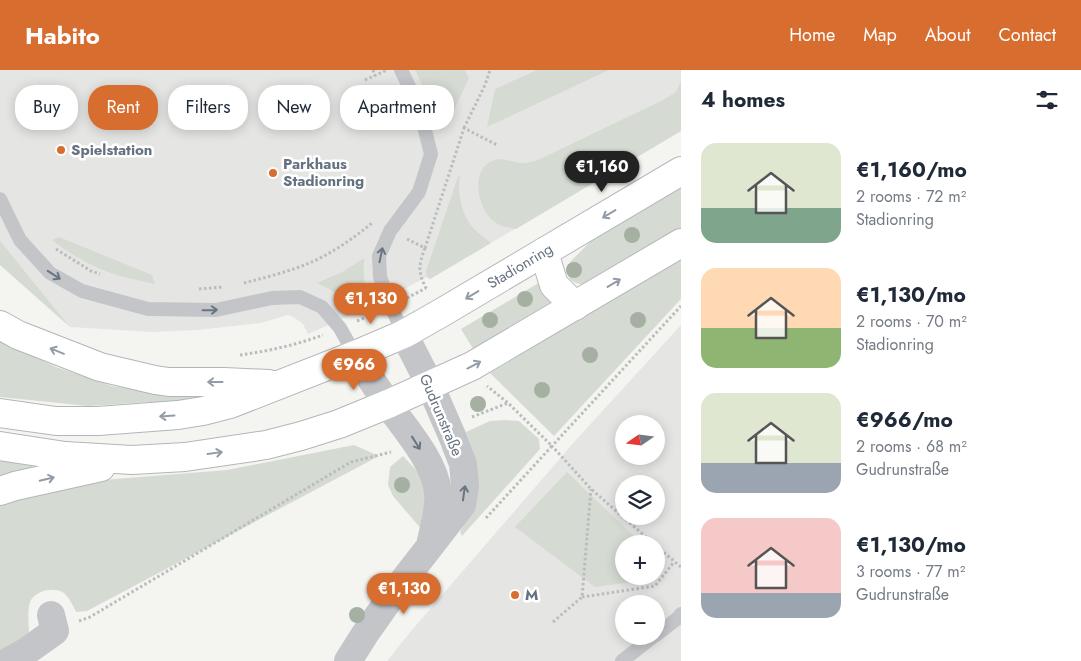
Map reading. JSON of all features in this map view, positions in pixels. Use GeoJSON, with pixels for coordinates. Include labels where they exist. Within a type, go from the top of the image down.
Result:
{"type":"FeatureCollection","features":[{"type":"Feature","properties":{"kind":"main road","name":"Stadionring"},"geometry":{"type":"LineString","coordinates":[[0,413],[56,421],[98,421],[178,415],[230,404],[404,334],[681,171]]}},
{"type":"Feature","properties":{"kind":"main road"},"geometry":{"type":"LineString","coordinates":[[0,446],[65,456],[132,460],[186,456],[266,445],[301,436],[339,424],[388,404],[472,366],[681,243]]}},
{"type":"Feature","properties":{"kind":"main road"},"geometry":{"type":"LineString","coordinates":[[544,252],[554,285],[575,306]]}},
{"type":"Feature","properties":{"kind":"main road"},"geometry":{"type":"LineString","coordinates":[[0,325],[18,335],[100,367],[155,380],[169,382],[281,384]]}},
{"type":"Feature","properties":{"kind":"main road"},"geometry":{"type":"LineString","coordinates":[[0,491],[132,460]]}},
{"type":"Feature","properties":{"kind":"street","name":"Gudrunstraße"},"geometry":{"type":"LineString","coordinates":[[348,661],[391,598],[462,505],[465,486],[463,464],[430,385],[404,334]]}},
{"type":"Feature","properties":{"kind":"street","name":"Gudrunstraße"},"geometry":{"type":"LineString","coordinates":[[355,355],[416,442],[434,475],[439,494],[429,548]]}},
{"type":"Feature","properties":{"kind":"street"},"geometry":{"type":"LineString","coordinates":[[9,661],[27,651],[53,623]]}},
{"type":"Feature","properties":{"kind":"lane"},"geometry":{"type":"LineString","coordinates":[[401,70],[419,107],[431,154],[419,192],[390,231],[379,256],[380,277],[391,307],[404,334]]}},
{"type":"Feature","properties":{"kind":"lane"},"geometry":{"type":"LineString","coordinates":[[0,199],[20,240],[50,273],[82,291],[148,309],[216,310],[272,298],[300,297],[322,306],[340,328],[355,355]]}},
{"type":"Feature","properties":{"kind":"lane"},"geometry":{"type":"LineString","coordinates":[[665,628],[681,614]]}},
{"type":"Feature","properties":{"kind":"lane"},"geometry":{"type":"LineString","coordinates":[[622,661],[642,645]]}},
{"type":"Feature","properties":{"kind":"path"},"geometry":{"type":"LineString","coordinates":[[373,70],[375,76]]}},
{"type":"Feature","properties":{"kind":"path"},"geometry":{"type":"LineString","coordinates":[[366,80],[386,70],[388,79]]}},
{"type":"Feature","properties":{"kind":"path"},"geometry":{"type":"LineString","coordinates":[[464,128],[485,85],[490,70]]}},
{"type":"Feature","properties":{"kind":"path"},"geometry":{"type":"LineString","coordinates":[[240,283],[269,277],[314,261],[348,242],[378,217]]}},
{"type":"Feature","properties":{"kind":"path"},"geometry":{"type":"LineString","coordinates":[[53,248],[106,277]]}},
{"type":"Feature","properties":{"kind":"path"},"geometry":{"type":"LineString","coordinates":[[425,248],[421,259],[420,274],[441,313]]}},
{"type":"Feature","properties":{"kind":"path"},"geometry":{"type":"LineString","coordinates":[[193,289],[231,286]]}},
{"type":"Feature","properties":{"kind":"path"},"geometry":{"type":"LineString","coordinates":[[484,519],[681,306]]}},
{"type":"Feature","properties":{"kind":"path"},"geometry":{"type":"LineString","coordinates":[[472,366],[482,381],[552,446],[591,488],[644,535]]}},
{"type":"Feature","properties":{"kind":"path"},"geometry":{"type":"LineString","coordinates":[[448,426],[508,404]]}},
{"type":"Feature","properties":{"kind":"path"},"geometry":{"type":"LineString","coordinates":[[53,623],[90,617],[351,462],[392,451],[416,442]]}},
{"type":"Feature","properties":{"kind":"path"},"geometry":{"type":"LineString","coordinates":[[582,597],[591,488]]}},
{"type":"Feature","properties":{"kind":"path"},"geometry":{"type":"LineString","coordinates":[[665,554],[681,567]]}},
{"type":"Feature","properties":{"kind":"path"},"geometry":{"type":"LineString","coordinates":[[553,622],[582,597],[655,586],[674,562]]}},
{"type":"Feature","properties":{"kind":"shaded area"},"geometry":{"type":"Polygon","coordinates":[[[0,70],[681,70],[681,131],[430,279],[427,277],[369,307],[308,334],[303,324],[288,315],[261,323],[198,330],[152,332],[70,327],[0,240],[0,70]]]}},
{"type":"Feature","properties":{"kind":"shaded area"},"geometry":{"type":"Polygon","coordinates":[[[415,70],[465,70],[469,78],[454,110],[454,85],[422,85],[415,70]]]}},
{"type":"Feature","properties":{"kind":"shaded area"},"geometry":{"type":"Polygon","coordinates":[[[537,70],[609,70],[487,127],[495,89],[537,70]]]}},
{"type":"Feature","properties":{"kind":"shaded area"},"geometry":{"type":"Polygon","coordinates":[[[681,81],[681,131],[516,229],[497,223],[486,213],[478,188],[481,172],[492,161],[504,159],[523,163],[538,160],[663,100],[676,92],[681,81]]]}},
{"type":"Feature","properties":{"kind":"shaded area"},"geometry":{"type":"Polygon","coordinates":[[[460,176],[460,198],[467,219],[475,230],[491,243],[430,279],[427,277],[426,271],[458,177],[460,176]]]}},
{"type":"Feature","properties":{"kind":"shaded area"},"geometry":{"type":"Polygon","coordinates":[[[681,186],[681,228],[586,285],[578,284],[568,276],[566,268],[592,240],[681,186]]]}},
{"type":"Feature","properties":{"kind":"shaded area"},"geometry":{"type":"Polygon","coordinates":[[[59,237],[152,275],[155,284],[117,275],[91,265],[52,240],[59,237]]]}},
{"type":"Feature","properties":{"kind":"shaded area"},"geometry":{"type":"Polygon","coordinates":[[[0,240],[2,243],[70,327],[0,265],[0,240]]]}},
{"type":"Feature","properties":{"kind":"shaded area"},"geometry":{"type":"Polygon","coordinates":[[[364,258],[366,294],[369,307],[357,312],[338,295],[317,283],[344,271],[364,258]]]}},
{"type":"Feature","properties":{"kind":"shaded area"},"geometry":{"type":"Polygon","coordinates":[[[681,259],[681,299],[554,436],[490,373],[681,259]]]}},
{"type":"Feature","properties":{"kind":"shaded area"},"geometry":{"type":"Polygon","coordinates":[[[542,281],[557,302],[475,352],[461,329],[542,281]]]}},
{"type":"Feature","properties":{"kind":"shaded area"},"geometry":{"type":"Polygon","coordinates":[[[681,325],[681,661],[387,661],[575,441],[681,325]]]}},
{"type":"Feature","properties":{"kind":"shaded area"},"geometry":{"type":"Polygon","coordinates":[[[0,340],[56,367],[112,386],[162,394],[219,393],[219,397],[149,407],[149,402],[88,406],[0,397],[0,340]]]}},
{"type":"Feature","properties":{"kind":"shaded area"},"geometry":{"type":"Polygon","coordinates":[[[490,421],[519,421],[539,439],[540,449],[462,536],[460,532],[472,511],[475,457],[466,432],[490,421]]]}},
{"type":"Feature","properties":{"kind":"shaded area"},"geometry":{"type":"Polygon","coordinates":[[[354,445],[379,456],[87,611],[76,612],[65,594],[61,592],[46,590],[41,592],[30,602],[28,614],[29,634],[0,653],[0,502],[90,481],[227,470],[354,445]]]}},
{"type":"Feature","properties":{"kind":"shaded area"},"geometry":{"type":"Polygon","coordinates":[[[0,456],[32,461],[32,471],[0,479],[0,456]]]}},
{"type":"Feature","properties":{"kind":"shaded area"},"geometry":{"type":"Polygon","coordinates":[[[403,456],[417,471],[427,491],[423,531],[393,496],[388,485],[390,467],[403,456]]]}},
{"type":"Feature","properties":{"kind":"shaded area"},"geometry":{"type":"Polygon","coordinates":[[[567,472],[615,518],[615,525],[622,525],[633,535],[615,535],[615,584],[595,587],[515,527],[567,472]]]}},
{"type":"Feature","properties":{"kind":"place","name":"Spielstation"},"geometry":{"type":"Point","coordinates":[61,150]}},
{"type":"Feature","properties":{"kind":"place","name":"Parkhaus Stadionring"},"geometry":{"type":"Point","coordinates":[273,173]}},
{"type":"Feature","properties":{"kind":"place","name":"M"},"geometry":{"type":"Point","coordinates":[515,595]}}]}
